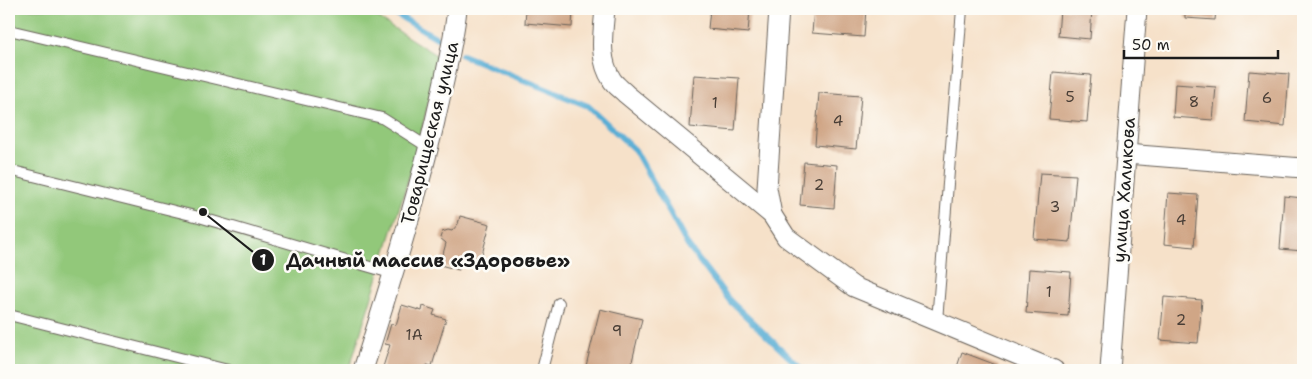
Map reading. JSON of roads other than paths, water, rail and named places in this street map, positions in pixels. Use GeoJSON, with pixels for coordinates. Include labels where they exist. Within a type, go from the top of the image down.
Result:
{"type":"FeatureCollection","features":[{"type":"Feature","properties":{"kind":"street","name":"Товарищеская улица"},"geometry":{"type":"LineString","coordinates":[[363,370],[394,274],[428,147],[454,38],[457,9]]}},
{"type":"Feature","properties":{"kind":"street"},"geometry":{"type":"LineString","coordinates":[[604,9],[602,49],[604,64],[612,80],[626,94],[772,215],[786,237],[854,287],[1044,368]]}},
{"type":"Feature","properties":{"kind":"street"},"geometry":{"type":"LineString","coordinates":[[772,215],[767,188],[779,9]]}},
{"type":"Feature","properties":{"kind":"street","name":"улица Халикова"},"geometry":{"type":"LineString","coordinates":[[1110,370],[1137,9]]}},
{"type":"Feature","properties":{"kind":"street"},"geometry":{"type":"LineString","coordinates":[[1126,154],[1303,168]]}},
{"type":"Feature","properties":{"kind":"lane"},"geometry":{"type":"LineString","coordinates":[[937,321],[962,9]]}},
{"type":"Feature","properties":{"kind":"lane"},"geometry":{"type":"LineString","coordinates":[[9,30],[382,118],[428,147]]}},
{"type":"Feature","properties":{"kind":"lane"},"geometry":{"type":"LineString","coordinates":[[9,170],[199,217],[394,274]]}},
{"type":"Feature","properties":{"kind":"lane"},"geometry":{"type":"LineString","coordinates":[[542,370],[558,303]]}},
{"type":"Feature","properties":{"kind":"lane"},"geometry":{"type":"LineString","coordinates":[[9,315],[228,370]]}},
{"type":"Feature","properties":{"kind":"waterway"},"geometry":{"type":"LineString","coordinates":[[387,9],[437,38]]}},
{"type":"Feature","properties":{"kind":"waterway"},"geometry":{"type":"LineString","coordinates":[[462,55],[588,106],[635,150],[688,246],[730,301],[803,370]]}},
{"type":"Feature","properties":{"kind":"place","name":"Дачный массив «Здоровье»"},"geometry":{"type":"Point","coordinates":[203,212]}}]}
